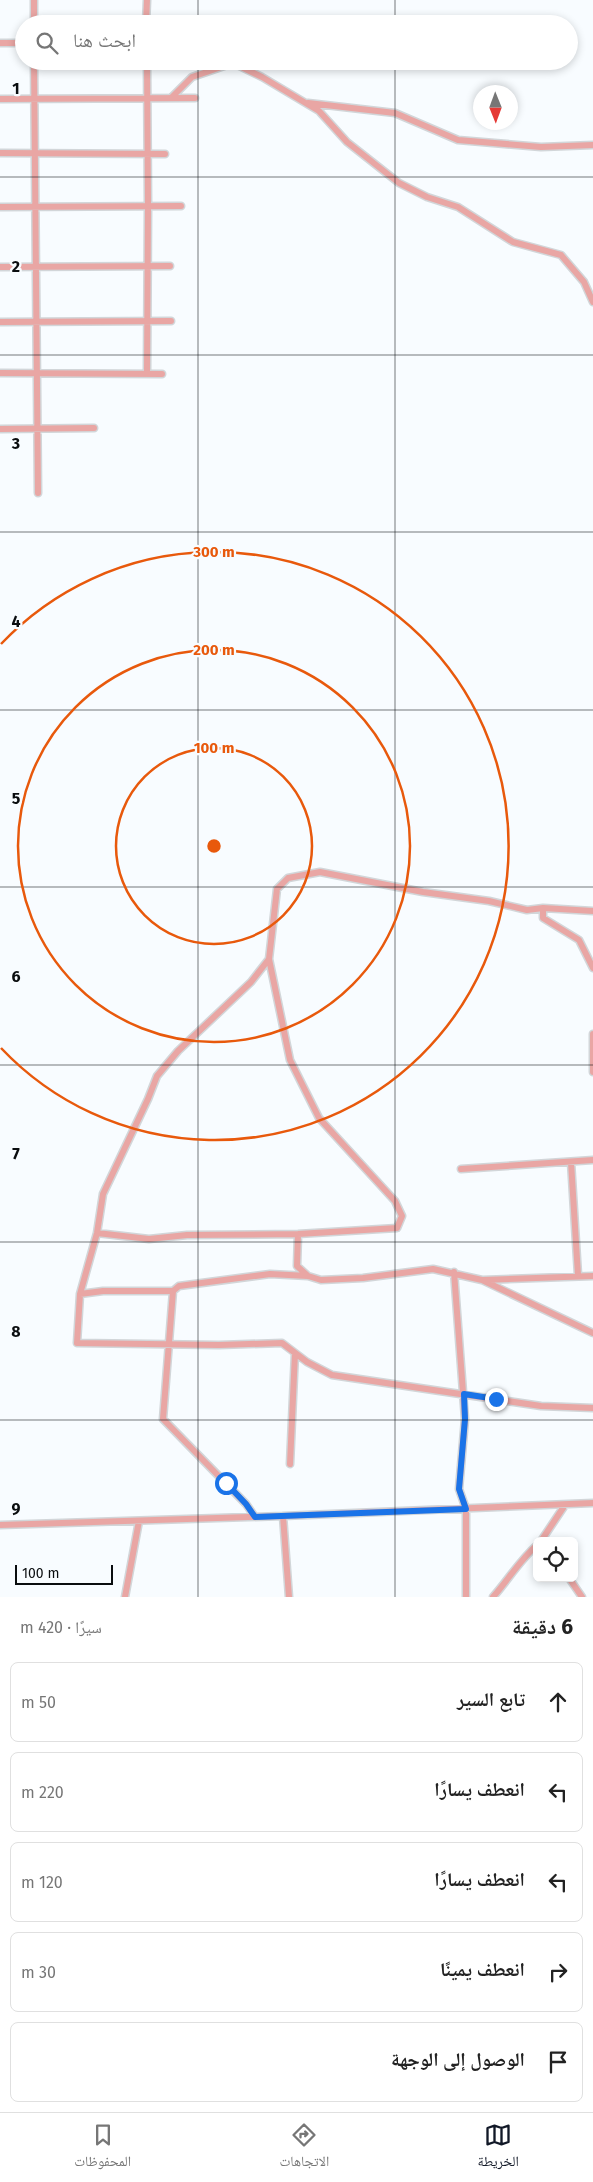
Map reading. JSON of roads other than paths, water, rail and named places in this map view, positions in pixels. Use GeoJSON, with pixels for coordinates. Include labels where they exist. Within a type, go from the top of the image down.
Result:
{"type":"FeatureCollection","features":[{"type":"Feature","properties":{"kind":"street"},"geometry":{"type":"LineString","coordinates":[[34,0],[34,15]]}},
{"type":"Feature","properties":{"kind":"street"},"geometry":{"type":"LineString","coordinates":[[146,15],[147,0]]}},
{"type":"Feature","properties":{"kind":"street"},"geometry":{"type":"LineString","coordinates":[[0,43],[15,43]]}},
{"type":"Feature","properties":{"kind":"street"},"geometry":{"type":"LineString","coordinates":[[34,70],[38,493]]}},
{"type":"Feature","properties":{"kind":"street"},"geometry":{"type":"LineString","coordinates":[[147,70],[147,374]]}},
{"type":"Feature","properties":{"kind":"street"},"geometry":{"type":"LineString","coordinates":[[172,98],[192,77],[210,70]]}},
{"type":"Feature","properties":{"kind":"street"},"geometry":{"type":"LineString","coordinates":[[248,70],[319,111],[347,142],[399,182],[427,198],[458,207],[513,242],[561,255],[584,282],[593,302]]}},
{"type":"Feature","properties":{"kind":"street"},"geometry":{"type":"LineString","coordinates":[[0,99],[195,98]]}},
{"type":"Feature","properties":{"kind":"street"},"geometry":{"type":"LineString","coordinates":[[305,103],[395,113],[458,140],[542,147],[593,145]]}},
{"type":"Feature","properties":{"kind":"street"},"geometry":{"type":"LineString","coordinates":[[0,153],[165,154]]}},
{"type":"Feature","properties":{"kind":"street"},"geometry":{"type":"LineString","coordinates":[[0,207],[181,206]]}},
{"type":"Feature","properties":{"kind":"street"},"geometry":{"type":"LineString","coordinates":[[0,267],[170,266]]}},
{"type":"Feature","properties":{"kind":"street"},"geometry":{"type":"LineString","coordinates":[[0,322],[171,321]]}},
{"type":"Feature","properties":{"kind":"street"},"geometry":{"type":"LineString","coordinates":[[0,373],[162,374]]}},
{"type":"Feature","properties":{"kind":"street"},"geometry":{"type":"LineString","coordinates":[[0,429],[94,428]]}},
{"type":"Feature","properties":{"kind":"street"},"geometry":{"type":"LineString","coordinates":[[97,1233],[149,1239],[187,1235],[298,1234],[397,1228],[402,1216],[395,1201],[320,1118],[290,1060],[270,959],[277,889],[288,878],[320,872],[423,892],[489,900],[527,910],[543,908],[593,911]]}},
{"type":"Feature","properties":{"kind":"street"},"geometry":{"type":"LineString","coordinates":[[543,908],[544,918],[580,940],[593,967]]}},
{"type":"Feature","properties":{"kind":"street"},"geometry":{"type":"LineString","coordinates":[[270,959],[251,982],[178,1051],[157,1076],[103,1194],[97,1233],[80,1294],[77,1343],[219,1345],[282,1343],[307,1362],[332,1375],[541,1406],[593,1408]]}},
{"type":"Feature","properties":{"kind":"street"},"geometry":{"type":"LineString","coordinates":[[593,1034],[593,1072]]}},
{"type":"Feature","properties":{"kind":"street"},"geometry":{"type":"LineString","coordinates":[[461,1169],[593,1160]]}},
{"type":"Feature","properties":{"kind":"street"},"geometry":{"type":"LineString","coordinates":[[571,1162],[578,1275]]}},
{"type":"Feature","properties":{"kind":"street"},"geometry":{"type":"LineString","coordinates":[[298,1234],[297,1266],[308,1276]]}},
{"type":"Feature","properties":{"kind":"street"},"geometry":{"type":"LineString","coordinates":[[80,1294],[103,1291],[173,1291],[179,1286],[270,1274],[308,1276],[321,1280],[363,1278],[433,1269],[454,1272],[482,1280],[593,1333]]}},
{"type":"Feature","properties":{"kind":"street"},"geometry":{"type":"LineString","coordinates":[[454,1272],[465,1419],[459,1489],[466,1509],[466,1597]]}},
{"type":"Feature","properties":{"kind":"street"},"geometry":{"type":"LineString","coordinates":[[482,1280],[578,1275],[593,1276]]}},
{"type":"Feature","properties":{"kind":"street"},"geometry":{"type":"LineString","coordinates":[[173,1291],[163,1419],[246,1504],[255,1517]]}},
{"type":"Feature","properties":{"kind":"street"},"geometry":{"type":"LineString","coordinates":[[290,1464],[295,1353]]}},
{"type":"Feature","properties":{"kind":"street"},"geometry":{"type":"LineString","coordinates":[[0,1525],[593,1503]]}},
{"type":"Feature","properties":{"kind":"street"},"geometry":{"type":"LineString","coordinates":[[544,1537],[565,1505]]}},
{"type":"Feature","properties":{"kind":"street"},"geometry":{"type":"LineString","coordinates":[[283,1516],[289,1597]]}},
{"type":"Feature","properties":{"kind":"street"},"geometry":{"type":"LineString","coordinates":[[125,1597],[139,1521]]}},
{"type":"Feature","properties":{"kind":"street"},"geometry":{"type":"LineString","coordinates":[[493,1597],[525,1556],[533,1549]]}},
{"type":"Feature","properties":{"kind":"street"},"geometry":{"type":"LineString","coordinates":[[572,1582],[582,1597]]}}]}
